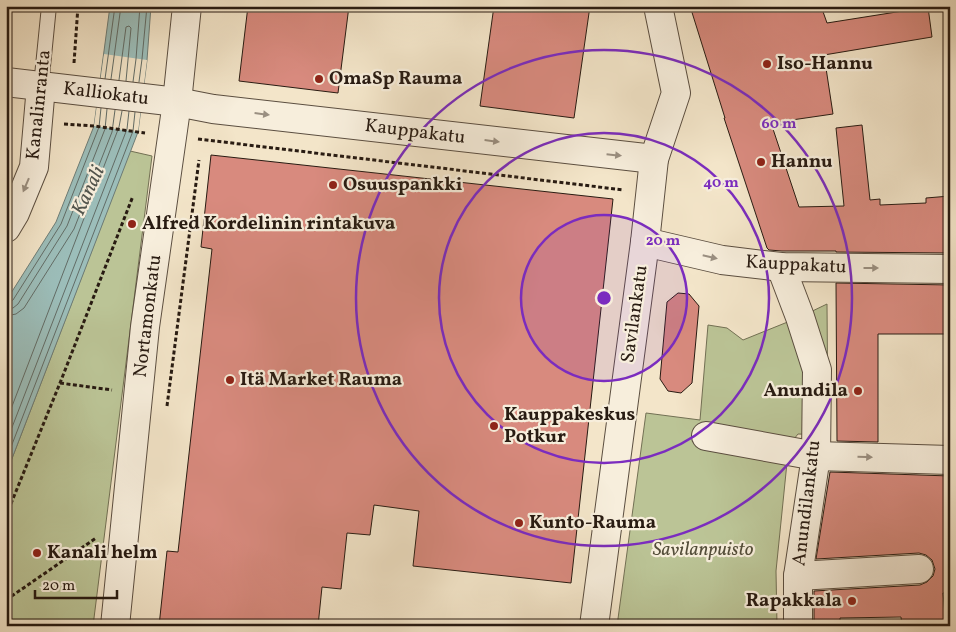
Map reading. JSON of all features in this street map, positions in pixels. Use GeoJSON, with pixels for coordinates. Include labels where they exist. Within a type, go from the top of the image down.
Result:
{"type":"FeatureCollection","features":[{"type":"Feature","properties":{"kind":"street","name":"Nortamonkatu"},"geometry":{"type":"LineString","coordinates":[[115,626],[145,327],[176,102],[187,6]]}},
{"type":"Feature","properties":{"kind":"street","name":"Savilankatu"},"geometry":{"type":"LineString","coordinates":[[594,626],[645,242],[654,159],[676,93],[658,6]]}},
{"type":"Feature","properties":{"kind":"street","name":"Kalliokatu"},"geometry":{"type":"LineString","coordinates":[[6,82],[176,102]]}},
{"type":"Feature","properties":{"kind":"street","name":"Kanalinranta"},"geometry":{"type":"LineString","coordinates":[[6,228],[15,213],[34,167],[41,86]]}},
{"type":"Feature","properties":{"kind":"street","name":"Kauppakatu"},"geometry":{"type":"LineString","coordinates":[[176,102],[233,111],[654,159]]}},
{"type":"Feature","properties":{"kind":"street","name":"Kauppakatu"},"geometry":{"type":"LineString","coordinates":[[645,242],[722,260],[781,267],[950,269]]}},
{"type":"Feature","properties":{"kind":"street","name":"Anundilankatu"},"geometry":{"type":"LineString","coordinates":[[781,267],[800,316],[816,370],[816,456],[798,576],[798,626]]}},
{"type":"Feature","properties":{"kind":"street"},"geometry":{"type":"LineString","coordinates":[[706,436],[816,456],[950,460]]}},
{"type":"Feature","properties":{"kind":"street"},"geometry":{"type":"LineString","coordinates":[[798,576],[919,569]]}},
{"type":"Feature","properties":{"kind":"lane","name":"Kanalinranta"},"geometry":{"type":"LineString","coordinates":[[41,86],[49,6]]}},
{"type":"Feature","properties":{"kind":"path"},"geometry":{"type":"LineString","coordinates":[[73,68],[78,6]]}},
{"type":"Feature","properties":{"kind":"path"},"geometry":{"type":"LineString","coordinates":[[66,124],[138,132]]}},
{"type":"Feature","properties":{"kind":"path"},"geometry":{"type":"LineString","coordinates":[[203,131],[202,140],[650,193]]}},
{"type":"Feature","properties":{"kind":"path"},"geometry":{"type":"LineString","coordinates":[[167,412],[200,159]]}},
{"type":"Feature","properties":{"kind":"path"},"geometry":{"type":"LineString","coordinates":[[6,516],[134,194]]}},
{"type":"Feature","properties":{"kind":"path"},"geometry":{"type":"LineString","coordinates":[[60,383],[114,390]]}},
{"type":"Feature","properties":{"kind":"path"},"geometry":{"type":"LineString","coordinates":[[6,600],[96,538]]}},
{"type":"Feature","properties":{"kind":"green space"},"geometry":{"type":"Polygon","coordinates":[[[130,151],[152,156],[93,626],[6,626],[6,474],[130,151]]]}},
{"type":"Feature","properties":{"kind":"green space","name":"Savilanpuisto"},"geometry":{"type":"Polygon","coordinates":[[[827,304],[828,435],[798,434],[789,443],[776,571],[777,626],[617,626],[646,413],[700,420],[708,325],[727,328],[743,340],[827,304]]]}},
{"type":"Feature","properties":{"kind":"water","name":"Kanali"},"geometry":{"type":"Polygon","coordinates":[[[110,6],[151,6],[147,60],[138,132],[6,474],[6,301],[56,222],[94,126],[110,6]]]}},
{"type":"Feature","properties":{"kind":"pier"},"geometry":{"type":"Polygon","coordinates":[[[104,54],[147,60],[138,132],[94,126],[104,54]]]}},
{"type":"Feature","properties":{"kind":"building"},"geometry":{"type":"Polygon","coordinates":[[[248,6],[349,6],[338,93],[239,81],[248,6]]]}},
{"type":"Feature","properties":{"kind":"building"},"geometry":{"type":"Polygon","coordinates":[[[494,6],[590,6],[574,118],[480,106],[494,6]]]}},
{"type":"Feature","properties":{"kind":"building"},"geometry":{"type":"Polygon","coordinates":[[[690,6],[821,6],[827,23],[928,7],[932,37],[824,55],[833,114],[771,123],[799,207],[844,206],[836,128],[862,125],[870,200],[880,199],[880,205],[926,203],[926,198],[950,196],[950,253],[769,250],[724,118],[690,6]]]}},
{"type":"Feature","properties":{"kind":"building"},"geometry":{"type":"Polygon","coordinates":[[[211,155],[613,199],[571,583],[413,566],[419,511],[374,505],[370,535],[347,533],[341,589],[322,587],[318,626],[159,626],[167,551],[178,552],[212,249],[201,247],[211,155]]]}},
{"type":"Feature","properties":{"kind":"building","name":"Anundila"},"geometry":{"type":"Polygon","coordinates":[[[836,283],[950,285],[950,334],[878,334],[878,442],[837,441],[836,283]]]}},
{"type":"Feature","properties":{"kind":"building"},"geometry":{"type":"Polygon","coordinates":[[[678,293],[689,294],[699,306],[692,383],[681,393],[668,391],[660,379],[667,302],[678,293]]]}},
{"type":"Feature","properties":{"kind":"building"},"geometry":{"type":"Polygon","coordinates":[[[830,472],[950,476],[950,593],[943,593],[946,626],[902,626],[901,617],[840,618],[840,626],[814,626],[814,591],[920,585],[927,582],[933,576],[935,569],[932,560],[926,555],[919,553],[816,559],[830,472]]]}},
{"type":"Feature","properties":{"kind":"place","name":"Iso-Hannu"},"geometry":{"type":"Point","coordinates":[767,64]}},
{"type":"Feature","properties":{"kind":"place","name":"OmaSp Rauma"},"geometry":{"type":"Point","coordinates":[319,79]}},
{"type":"Feature","properties":{"kind":"place","name":"Hannu"},"geometry":{"type":"Point","coordinates":[761,162]}},
{"type":"Feature","properties":{"kind":"place","name":"Osuuspankki"},"geometry":{"type":"Point","coordinates":[333,185]}},
{"type":"Feature","properties":{"kind":"place","name":"Alfred Kordelinin rintakuva"},"geometry":{"type":"Point","coordinates":[132,224]}},
{"type":"Feature","properties":{"kind":"place","name":"Itä Market Rauma"},"geometry":{"type":"Point","coordinates":[230,380]}},
{"type":"Feature","properties":{"kind":"place","name":"Anundila"},"geometry":{"type":"Point","coordinates":[858,391]}},
{"type":"Feature","properties":{"kind":"place","name":"Kauppakeskus Potkur"},"geometry":{"type":"Point","coordinates":[494,426]}},
{"type":"Feature","properties":{"kind":"place","name":"Kunto-Rauma"},"geometry":{"type":"Point","coordinates":[519,523]}},
{"type":"Feature","properties":{"kind":"place","name":"Kanali helm"},"geometry":{"type":"Point","coordinates":[37,553]}},
{"type":"Feature","properties":{"kind":"place","name":"Rapakkala"},"geometry":{"type":"Point","coordinates":[852,601]}}]}
